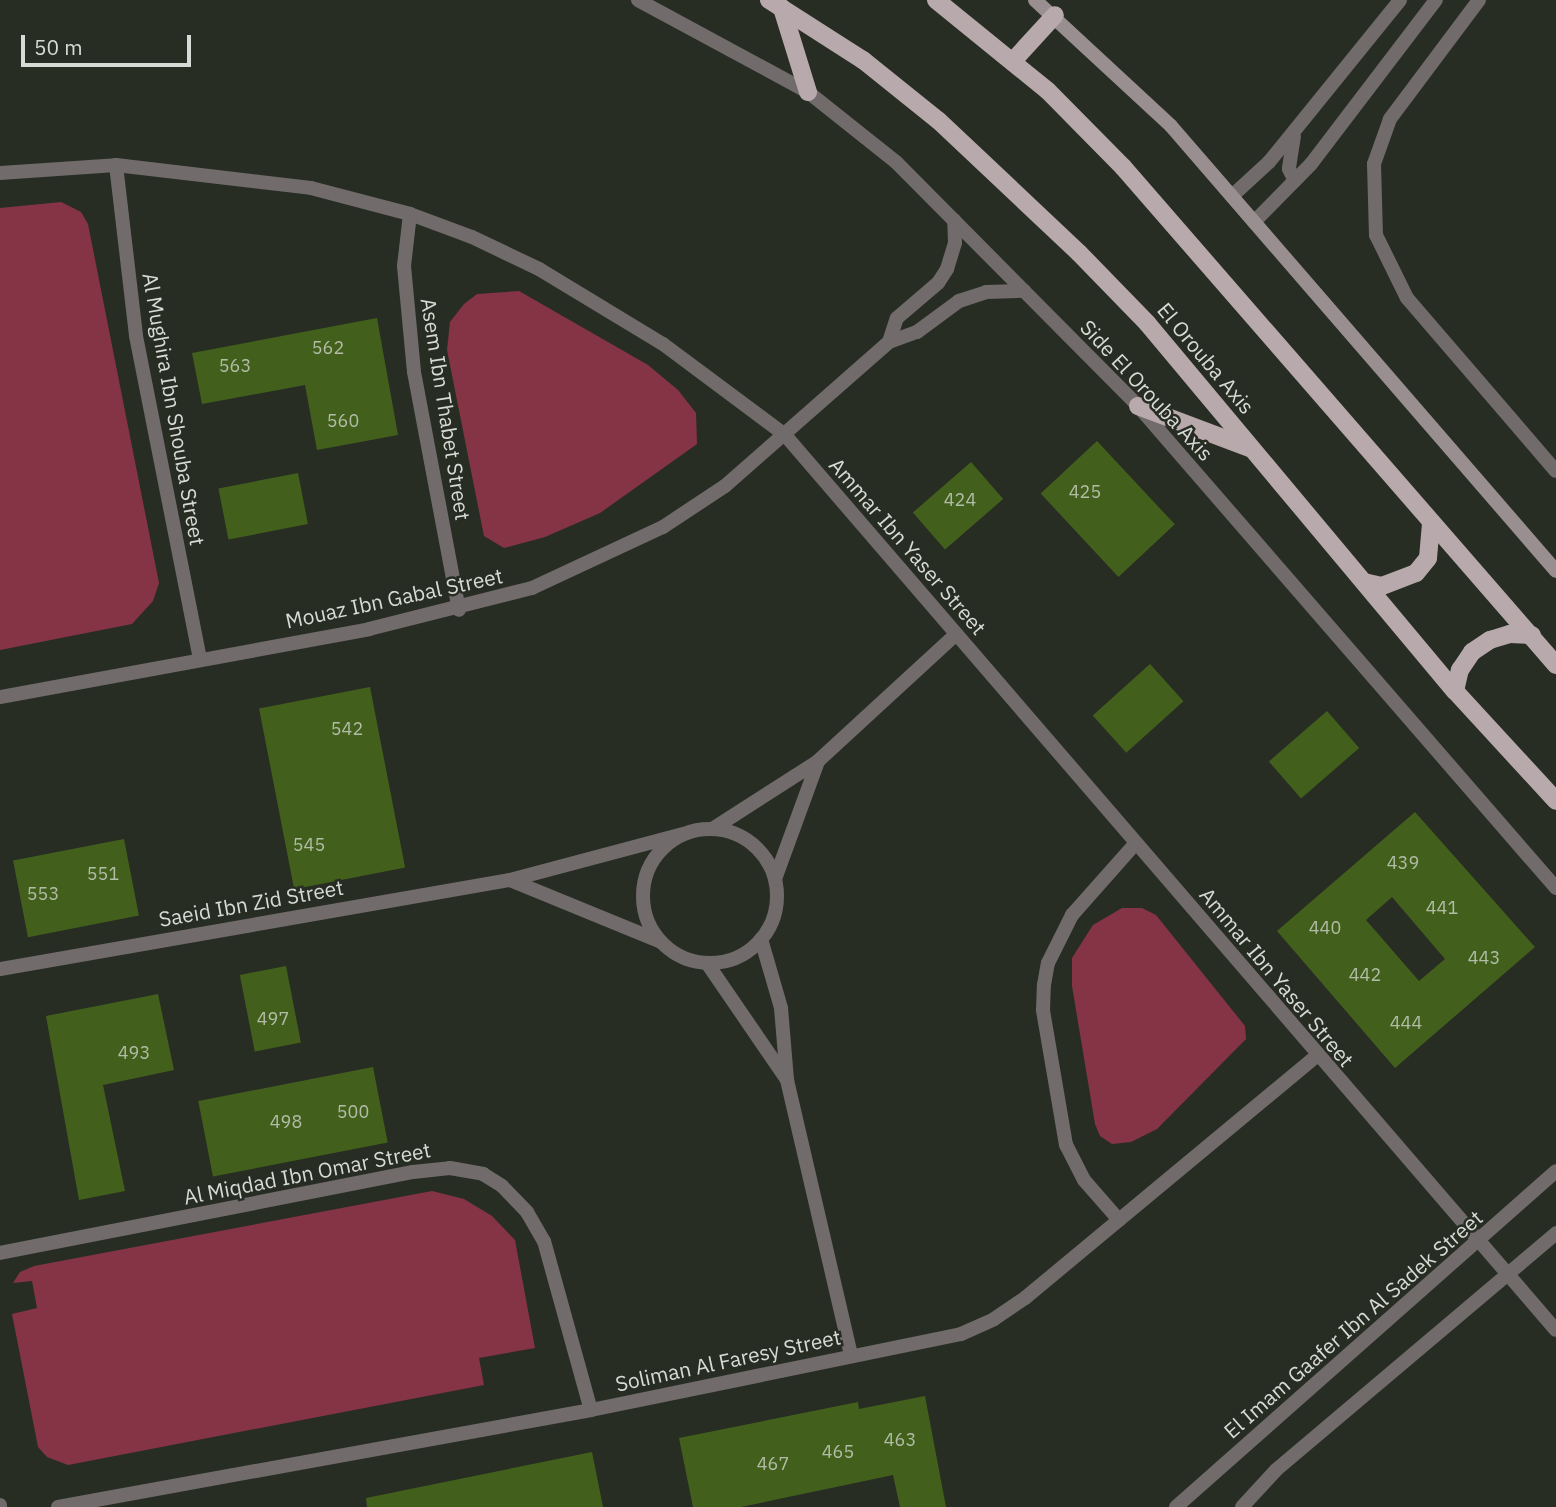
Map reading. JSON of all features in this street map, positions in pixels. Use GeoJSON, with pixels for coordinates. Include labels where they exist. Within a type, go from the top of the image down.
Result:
{"type":"FeatureCollection","features":[{"type":"Feature","properties":{"kind":"main road"},"geometry":{"type":"LineString","coordinates":[[936,0],[1013,61],[1123,167],[1556,665]]}},
{"type":"Feature","properties":{"kind":"main road"},"geometry":{"type":"LineString","coordinates":[[775,4],[808,92]]}},
{"type":"Feature","properties":{"kind":"main road","name":"El Orouba Axis"},"geometry":{"type":"LineString","coordinates":[[775,4],[863,60],[1012,185],[1147,323],[1455,691],[1556,801]]}},
{"type":"Feature","properties":{"kind":"main road"},"geometry":{"type":"LineString","coordinates":[[1013,61],[1055,15]]}},
{"type":"Feature","properties":{"kind":"main road"},"geometry":{"type":"LineString","coordinates":[[1138,406],[1252,448]]}},
{"type":"Feature","properties":{"kind":"main road"},"geometry":{"type":"LineString","coordinates":[[1364,583],[1382,586],[1416,573],[1433,541],[1431,522]]}},
{"type":"Feature","properties":{"kind":"main road"},"geometry":{"type":"LineString","coordinates":[[1455,691],[1460,670],[1472,652],[1500,637],[1532,635]]}},
{"type":"Feature","properties":{"kind":"street","name":"Side El Orouba Axis"},"geometry":{"type":"LineString","coordinates":[[638,0],[808,92],[896,162],[1138,406],[1556,888]]}},
{"type":"Feature","properties":{"kind":"street"},"geometry":{"type":"LineString","coordinates":[[1035,0],[1055,15],[1171,125],[1556,571]]}},
{"type":"Feature","properties":{"kind":"street"},"geometry":{"type":"LineString","coordinates":[[1232,196],[1295,131],[1400,0]]}},
{"type":"Feature","properties":{"kind":"street"},"geometry":{"type":"LineString","coordinates":[[1254,222],[1294,181],[1436,0]]}},
{"type":"Feature","properties":{"kind":"street"},"geometry":{"type":"LineString","coordinates":[[1479,0],[1390,120],[1374,164],[1374,223],[1383,257],[1407,298],[1556,471]]}},
{"type":"Feature","properties":{"kind":"street"},"geometry":{"type":"LineString","coordinates":[[1294,181],[1289,169],[1295,131]]}},
{"type":"Feature","properties":{"kind":"street","name":"Ammar Ibn Yaser Street"},"geometry":{"type":"LineString","coordinates":[[0,173],[117,165],[311,188],[410,214],[472,237],[602,305],[785,435],[1478,1244],[1556,1330]]}},
{"type":"Feature","properties":{"kind":"street","name":"Al Mughira Ibn Shouba Street"},"geometry":{"type":"LineString","coordinates":[[117,165],[136,336],[200,659]]}},
{"type":"Feature","properties":{"kind":"street","name":"Asem Ibn Thabet Street"},"geometry":{"type":"LineString","coordinates":[[410,214],[404,266],[413,360],[459,610]]}},
{"type":"Feature","properties":{"kind":"street","name":"Mouaz Ibn Gabal Street"},"geometry":{"type":"LineString","coordinates":[[889,342],[897,318],[938,283],[947,269],[955,243],[954,220]]}},
{"type":"Feature","properties":{"kind":"street","name":"Mouaz Ibn Gabal Street"},"geometry":{"type":"LineString","coordinates":[[0,697],[459,610],[532,588],[663,527],[725,486],[889,342],[909,337],[965,298],[1024,291]]}},
{"type":"Feature","properties":{"kind":"street"},"geometry":{"type":"LineString","coordinates":[[662,943],[644,911],[643,892],[654,858],[682,834],[715,828],[817,762],[956,634]]}},
{"type":"Feature","properties":{"kind":"street"},"geometry":{"type":"LineString","coordinates":[[510,880],[662,943],[690,961],[707,963],[746,953],[761,939],[775,911],[775,879],[817,762]]}},
{"type":"Feature","properties":{"kind":"street"},"geometry":{"type":"LineString","coordinates":[[715,828],[746,839],[759,850],[775,879]]}},
{"type":"Feature","properties":{"kind":"street","name":"Saeid Ibn Zid Street"},"geometry":{"type":"LineString","coordinates":[[0,969],[510,880],[682,834]]}},
{"type":"Feature","properties":{"kind":"street"},"geometry":{"type":"LineString","coordinates":[[1119,1220],[1084,1180],[1066,1144],[1043,1010],[1044,985],[1048,963],[1072,915],[1136,843]]}},
{"type":"Feature","properties":{"kind":"street"},"geometry":{"type":"LineString","coordinates":[[761,939],[781,1008],[787,1080],[851,1355]]}},
{"type":"Feature","properties":{"kind":"street"},"geometry":{"type":"LineString","coordinates":[[707,963],[787,1080]]}},
{"type":"Feature","properties":{"kind":"street","name":"Soliman Al Faresy Street"},"geometry":{"type":"LineString","coordinates":[[58,1507],[591,1410],[961,1334],[994,1319],[1119,1220],[1317,1056]]}},
{"type":"Feature","properties":{"kind":"street","name":"Al Miqdad Ibn Omar Street"},"geometry":{"type":"LineString","coordinates":[[0,1253],[413,1172],[450,1168],[483,1174],[527,1212],[544,1241],[591,1410]]}},
{"type":"Feature","properties":{"kind":"street","name":"El Imam Gaafer Ibn Al Sadek Street"},"geometry":{"type":"LineString","coordinates":[[1176,1507],[1478,1244],[1556,1171]]}},
{"type":"Feature","properties":{"kind":"street"},"geometry":{"type":"LineString","coordinates":[[1242,1507],[1276,1470],[1509,1277],[1556,1233]]}},
{"type":"Feature","properties":{"kind":"shaded area"},"geometry":{"type":"Polygon","coordinates":[[[61,202],[81,212],[88,224],[159,583],[153,601],[132,624],[0,650],[0,208],[61,202]]]}},
{"type":"Feature","properties":{"kind":"shaded area"},"geometry":{"type":"Polygon","coordinates":[[[519,291],[648,365],[678,390],[696,413],[697,444],[600,513],[545,537],[504,548],[484,536],[447,350],[450,322],[464,304],[477,294],[519,291]]]}},
{"type":"Feature","properties":{"kind":"shaded area"},"geometry":{"type":"Polygon","coordinates":[[[1122,908],[1142,908],[1156,915],[1245,1026],[1246,1039],[1157,1129],[1131,1142],[1112,1144],[1100,1136],[1095,1124],[1072,986],[1072,958],[1093,925],[1122,908]]]}},
{"type":"Feature","properties":{"kind":"shaded area"},"geometry":{"type":"Polygon","coordinates":[[[432,1191],[464,1199],[492,1216],[515,1240],[535,1348],[479,1358],[484,1385],[68,1465],[47,1457],[38,1447],[12,1314],[37,1308],[32,1281],[13,1283],[20,1272],[34,1266],[432,1191]]]}},
{"type":"Feature","properties":{"kind":"building"},"geometry":{"type":"Polygon","coordinates":[[[377,318],[398,435],[317,450],[305,385],[202,404],[192,353],[377,318]]]}},
{"type":"Feature","properties":{"kind":"building"},"geometry":{"type":"Polygon","coordinates":[[[1097,441],[1175,524],[1118,577],[1041,494],[1097,441]]]}},
{"type":"Feature","properties":{"kind":"building"},"geometry":{"type":"Polygon","coordinates":[[[971,462],[1003,499],[945,549],[913,513],[971,462]]]}},
{"type":"Feature","properties":{"kind":"building"},"geometry":{"type":"Polygon","coordinates":[[[298,473],[308,524],[228,540],[218,488],[298,473]]]}},
{"type":"Feature","properties":{"kind":"building"},"geometry":{"type":"Polygon","coordinates":[[[1150,664],[1183,701],[1126,753],[1093,716],[1150,664]]]}},
{"type":"Feature","properties":{"kind":"building"},"geometry":{"type":"Polygon","coordinates":[[[370,687],[405,868],[294,889],[259,709],[370,687]]]}},
{"type":"Feature","properties":{"kind":"building"},"geometry":{"type":"Polygon","coordinates":[[[1327,711],[1359,748],[1301,798],[1269,762],[1327,711]]]}},
{"type":"Feature","properties":{"kind":"building"},"geometry":{"type":"Polygon","coordinates":[[[1415,812],[1535,947],[1395,1068],[1277,931],[1415,812]],[[1392,897],[1366,920],[1419,981],[1445,959],[1392,897]]]}},
{"type":"Feature","properties":{"kind":"building"},"geometry":{"type":"Polygon","coordinates":[[[124,839],[139,916],[28,937],[13,861],[124,839]]]}},
{"type":"Feature","properties":{"kind":"building"},"geometry":{"type":"Polygon","coordinates":[[[286,966],[301,1043],[255,1052],[240,975],[286,966]]]}},
{"type":"Feature","properties":{"kind":"building"},"geometry":{"type":"Polygon","coordinates":[[[158,994],[174,1070],[103,1085],[125,1191],[79,1200],[46,1016],[158,994]]]}},
{"type":"Feature","properties":{"kind":"building"},"geometry":{"type":"Polygon","coordinates":[[[373,1067],[388,1143],[213,1177],[198,1101],[373,1067]]]}},
{"type":"Feature","properties":{"kind":"building"},"geometry":{"type":"Polygon","coordinates":[[[925,1396],[946,1507],[900,1507],[893,1475],[741,1507],[693,1507],[679,1438],[858,1402],[859,1409],[925,1396]]]}},
{"type":"Feature","properties":{"kind":"building"},"geometry":{"type":"Polygon","coordinates":[[[592,1452],[603,1507],[367,1507],[366,1498],[592,1452]]]}}]}
